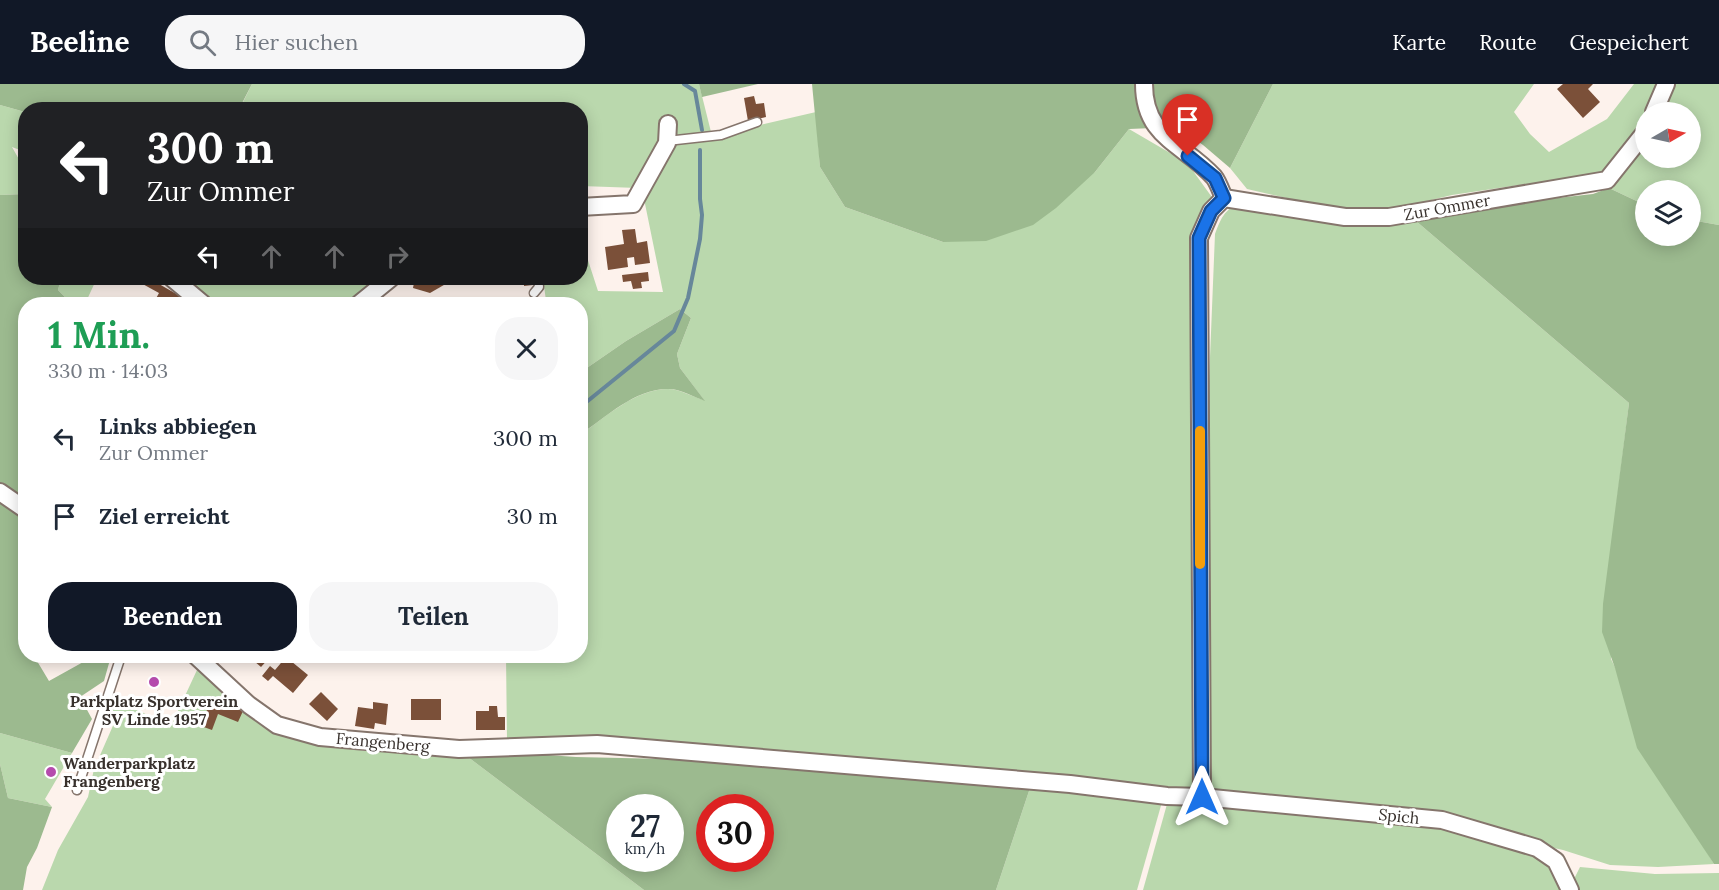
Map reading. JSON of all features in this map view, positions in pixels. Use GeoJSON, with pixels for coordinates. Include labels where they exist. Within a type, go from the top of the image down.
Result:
{"type":"FeatureCollection","features":[{"type":"Feature","properties":{"kind":"street"},"geometry":{"type":"LineString","coordinates":[[1144,84],[1144,100],[1155,126],[1215,178],[1224,198],[1211,211],[1199,238],[1202,797]]}},
{"type":"Feature","properties":{"kind":"street"},"geometry":{"type":"LineString","coordinates":[[1658,102],[1666,84]]}},
{"type":"Feature","properties":{"kind":"street"},"geometry":{"type":"LineString","coordinates":[[588,207],[633,204],[668,133]]}},
{"type":"Feature","properties":{"kind":"street","name":"Zur Ommer"},"geometry":{"type":"LineString","coordinates":[[1224,198],[1346,216],[1389,217],[1607,180],[1635,144]]}},
{"type":"Feature","properties":{"kind":"street"},"geometry":{"type":"LineString","coordinates":[[180,285],[195,297]]}},
{"type":"Feature","properties":{"kind":"street"},"geometry":{"type":"LineString","coordinates":[[368,297],[382,285]]}},
{"type":"Feature","properties":{"kind":"street"},"geometry":{"type":"LineString","coordinates":[[0,492],[18,504]]}},
{"type":"Feature","properties":{"kind":"street","name":"Frangenberg"},"geometry":{"type":"LineString","coordinates":[[204,663],[249,705],[278,725],[320,737],[459,749],[597,744],[1202,797]]}},
{"type":"Feature","properties":{"kind":"street","name":"Spich"},"geometry":{"type":"LineString","coordinates":[[1202,797],[1442,820],[1537,848],[1556,861],[1570,890]]}},
{"type":"Feature","properties":{"kind":"lane"},"geometry":{"type":"LineString","coordinates":[[668,133],[721,135],[757,122]]}},
{"type":"Feature","properties":{"kind":"lane"},"geometry":{"type":"LineString","coordinates":[[534,293],[539,285]]}},
{"type":"Feature","properties":{"kind":"lane"},"geometry":{"type":"LineString","coordinates":[[77,790],[119,663]]}},
{"type":"Feature","properties":{"kind":"green space"},"geometry":{"type":"Polygon","coordinates":[[[0,84],[252,84],[243,102],[18,102],[18,110],[0,105],[0,84]]]}},
{"type":"Feature","properties":{"kind":"green space"},"geometry":{"type":"Polygon","coordinates":[[[252,84],[699,84],[712,136],[816,112],[820,167],[845,207],[943,242],[1095,172],[1129,129],[1177,157],[1193,171],[1214,200],[1201,232],[1192,457],[1192,792],[707,744],[575,745],[507,741],[506,663],[588,663],[588,429],[622,405],[656,390],[673,389],[704,400],[680,368],[677,354],[691,318],[680,309],[626,341],[588,367],[588,297],[545,297],[544,285],[588,285],[588,260],[598,291],[663,292],[643,194],[638,188],[588,186],[588,102],[243,102],[252,84]]]}},
{"type":"Feature","properties":{"kind":"green space"},"geometry":{"type":"Polygon","coordinates":[[[699,84],[758,84],[702,97],[699,84]]]}},
{"type":"Feature","properties":{"kind":"green space"},"geometry":{"type":"Polygon","coordinates":[[[812,84],[1273,84],[1230,168],[1177,127],[1129,129],[1095,172],[1056,208],[1033,225],[986,241],[943,242],[845,207],[820,167],[812,84]]]}},
{"type":"Feature","properties":{"kind":"green space"},"geometry":{"type":"Polygon","coordinates":[[[1273,84],[1534,84],[1514,112],[1530,134],[1549,152],[1607,119],[1634,84],[1657,84],[1649,102],[1635,102],[1635,131],[1623,152],[1595,179],[1519,185],[1452,195],[1369,215],[1368,208],[1335,209],[1247,189],[1230,168],[1273,84]]]}},
{"type":"Feature","properties":{"kind":"green space"},"geometry":{"type":"Polygon","coordinates":[[[1674,84],[1719,84],[1719,225],[1701,222],[1701,180],[1635,180],[1635,200],[1609,188],[1629,167],[1635,156],[1635,168],[1701,168],[1701,102],[1666,102],[1674,84]]]}},
{"type":"Feature","properties":{"kind":"green space"},"geometry":{"type":"Polygon","coordinates":[[[0,105],[18,110],[18,149],[12,147],[18,158],[18,194],[0,195],[0,105]]]}},
{"type":"Feature","properties":{"kind":"green space"},"geometry":{"type":"Polygon","coordinates":[[[1609,188],[1635,200],[1635,246],[1701,246],[1701,222],[1719,225],[1719,864],[1714,864],[1637,748],[1615,668],[1602,632],[1603,604],[1629,403],[1416,221],[1476,207],[1593,194],[1609,188]]]}},
{"type":"Feature","properties":{"kind":"green space"},"geometry":{"type":"Polygon","coordinates":[[[18,194],[18,285],[59,285],[58,290],[65,297],[18,297],[18,500],[0,489],[0,195],[18,194]]]}},
{"type":"Feature","properties":{"kind":"green space"},"geometry":{"type":"Polygon","coordinates":[[[1240,203],[1326,222],[1416,221],[1629,403],[1614,525],[1611,659],[1714,864],[1658,867],[1610,865],[1563,850],[1510,838],[1203,793],[1206,456],[1215,234],[1224,215],[1240,203]]]}},
{"type":"Feature","properties":{"kind":"green space"},"geometry":{"type":"Polygon","coordinates":[[[59,285],[94,285],[88,297],[65,297],[58,290],[59,285]]]}},
{"type":"Feature","properties":{"kind":"green space"},"geometry":{"type":"Polygon","coordinates":[[[186,285],[370,285],[355,297],[200,297],[186,285]]]}},
{"type":"Feature","properties":{"kind":"green space"},"geometry":{"type":"Polygon","coordinates":[[[680,309],[691,318],[677,354],[680,368],[705,401],[678,390],[657,390],[633,398],[588,429],[588,367],[626,341],[680,309]]]}},
{"type":"Feature","properties":{"kind":"green space"},"geometry":{"type":"Polygon","coordinates":[[[0,501],[18,512],[18,663],[38,663],[49,681],[81,663],[109,663],[104,681],[80,697],[92,719],[72,753],[0,733],[0,501]]]}},
{"type":"Feature","properties":{"kind":"green space"},"geometry":{"type":"Polygon","coordinates":[[[197,670],[270,732],[365,751],[464,754],[606,861],[606,872],[620,872],[644,890],[42,890],[58,850],[88,797],[94,769],[119,712],[104,718],[112,695],[170,728],[197,670]]]}},
{"type":"Feature","properties":{"kind":"green space"},"geometry":{"type":"Polygon","coordinates":[[[0,733],[72,753],[45,799],[52,807],[8,798],[0,764],[0,733]]]}},
{"type":"Feature","properties":{"kind":"green space"},"geometry":{"type":"Polygon","coordinates":[[[506,752],[576,757],[758,761],[1031,785],[996,890],[644,890],[620,872],[684,872],[684,794],[606,794],[606,861],[464,754],[506,752]]]}},
{"type":"Feature","properties":{"kind":"green space"},"geometry":{"type":"Polygon","coordinates":[[[0,764],[8,798],[52,807],[37,848],[27,867],[23,890],[0,890],[0,764]]]}},
{"type":"Feature","properties":{"kind":"green space"},"geometry":{"type":"Polygon","coordinates":[[[1031,785],[1164,795],[1137,890],[996,890],[1031,785]]]}},
{"type":"Feature","properties":{"kind":"green space"},"geometry":{"type":"Polygon","coordinates":[[[1169,797],[1418,822],[1512,844],[1542,859],[1564,890],[1143,890],[1169,797]]]}},
{"type":"Feature","properties":{"kind":"green space"},"geometry":{"type":"Polygon","coordinates":[[[1580,867],[1655,874],[1719,873],[1719,890],[1578,890],[1574,879],[1580,867]]]}},
{"type":"Feature","properties":{"kind":"building"},"geometry":{"type":"Polygon","coordinates":[[[1563,84],[1593,84],[1588,89],[1600,102],[1583,118],[1557,89],[1563,84]]]}},
{"type":"Feature","properties":{"kind":"building"},"geometry":{"type":"Polygon","coordinates":[[[754,96],[756,104],[764,103],[766,117],[748,121],[744,98],[754,96]]]}},
{"type":"Feature","properties":{"kind":"building"},"geometry":{"type":"Polygon","coordinates":[[[635,229],[637,243],[647,241],[650,263],[635,265],[634,257],[627,258],[628,267],[608,270],[605,247],[624,244],[622,230],[635,229]]]}},
{"type":"Feature","properties":{"kind":"building"},"geometry":{"type":"Polygon","coordinates":[[[648,272],[649,281],[641,282],[642,288],[633,289],[631,281],[623,282],[622,275],[648,272]]]}},
{"type":"Feature","properties":{"kind":"building"},"geometry":{"type":"Polygon","coordinates":[[[144,285],[161,285],[180,296],[157,297],[159,293],[144,285]]]}},
{"type":"Feature","properties":{"kind":"building"},"geometry":{"type":"Polygon","coordinates":[[[414,285],[444,285],[430,293],[413,288],[414,285]]]}},
{"type":"Feature","properties":{"kind":"building"},"geometry":{"type":"Polygon","coordinates":[[[281,663],[293,663],[308,675],[293,693],[273,676],[268,681],[262,676],[270,666],[275,670],[281,663]]]}},
{"type":"Feature","properties":{"kind":"building"},"geometry":{"type":"Polygon","coordinates":[[[321,692],[338,709],[327,721],[309,704],[321,692]]]}},
{"type":"Feature","properties":{"kind":"building"},"geometry":{"type":"Polygon","coordinates":[[[211,699],[243,711],[238,722],[218,714],[212,730],[201,726],[211,699]]]}},
{"type":"Feature","properties":{"kind":"building"},"geometry":{"type":"Polygon","coordinates":[[[411,699],[441,699],[441,720],[411,720],[411,699]]]}},
{"type":"Feature","properties":{"kind":"building"},"geometry":{"type":"Polygon","coordinates":[[[373,702],[388,704],[386,725],[375,723],[374,729],[355,726],[358,707],[373,709],[373,702]]]}},
{"type":"Feature","properties":{"kind":"building"},"geometry":{"type":"Polygon","coordinates":[[[489,706],[497,706],[498,717],[505,717],[505,730],[476,730],[476,711],[489,711],[489,706]]]}},
{"type":"Feature","properties":{"kind":"waterway"},"geometry":{"type":"LineString","coordinates":[[684,84],[695,91],[702,130]]}},
{"type":"Feature","properties":{"kind":"waterway"},"geometry":{"type":"LineString","coordinates":[[588,401],[674,331],[688,298],[700,239],[702,215],[700,150]]}},
{"type":"Feature","properties":{"kind":"slow traffic"},"geometry":{"type":"LineString","coordinates":[[1200,431],[1200,564]]}},
{"type":"Feature","properties":{"kind":"place","name":"Parkplatz Sportverein SV Linde 1957"},"geometry":{"type":"Point","coordinates":[154,682]}},
{"type":"Feature","properties":{"kind":"place","name":"Wanderparkplatz Frangenberg"},"geometry":{"type":"Point","coordinates":[51,772]}},
{"type":"Feature","properties":{"kind":"route"},"geometry":{"type":"LineString","coordinates":[[1188,156],[1215,178],[1224,198],[1211,211],[1199,238],[1202,797]]}}]}
